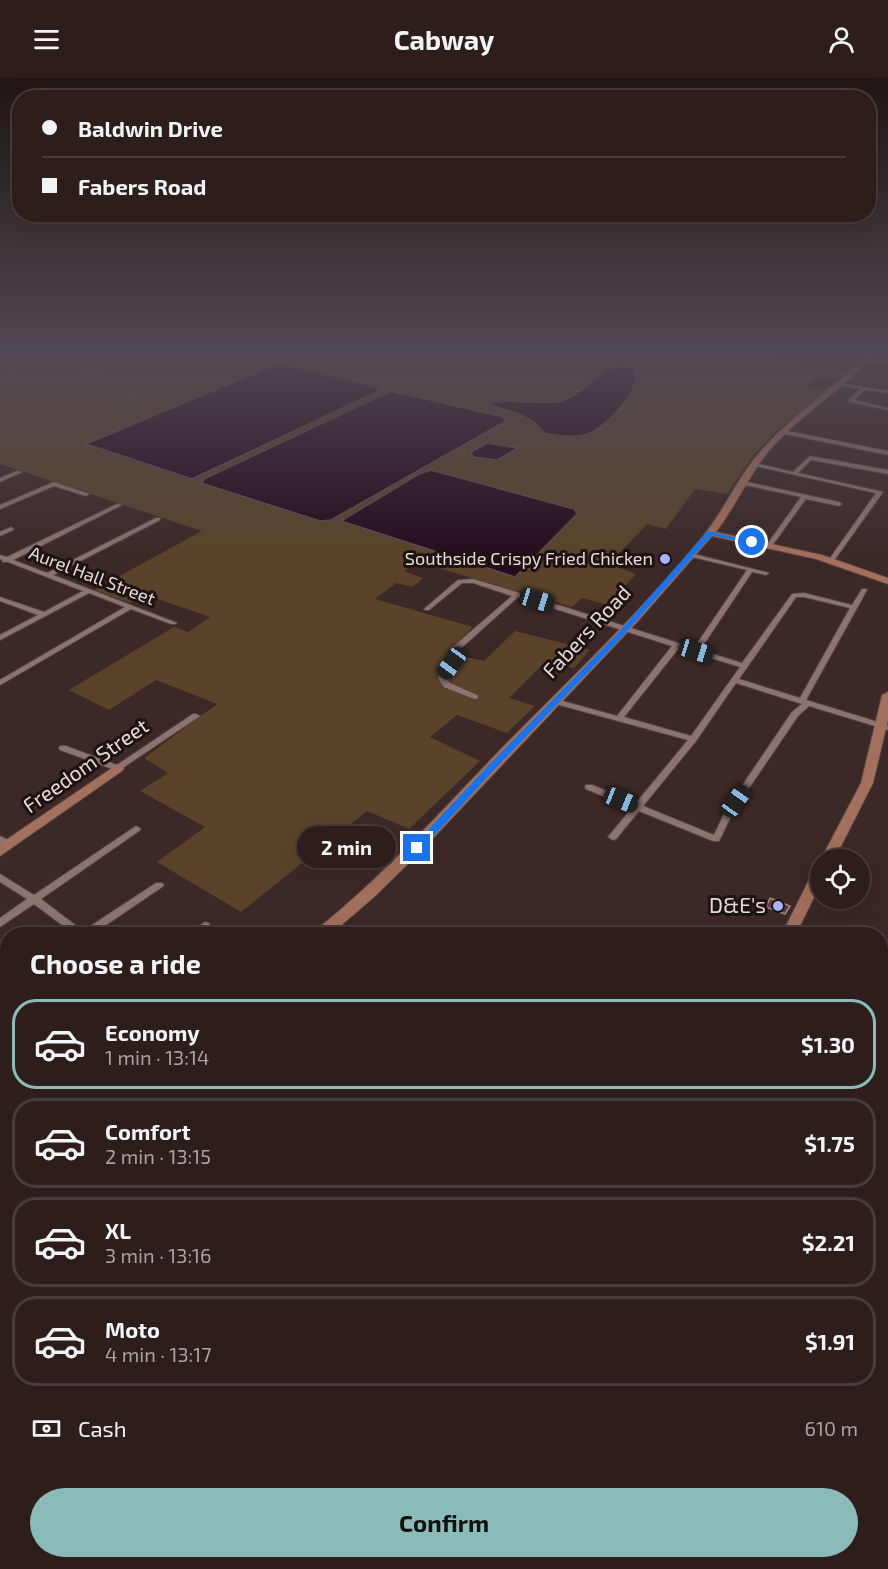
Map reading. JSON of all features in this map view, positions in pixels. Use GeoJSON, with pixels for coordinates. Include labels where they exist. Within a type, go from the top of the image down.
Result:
{"type":"FeatureCollection","features":[{"type":"Feature","properties":{"kind":"main road","name":"Fabers Road"},"geometry":{"type":"LineString","coordinates":[[330,927],[376,890],[403,864],[625,629],[710,533],[754,465],[782,432],[796,421]]}},
{"type":"Feature","properties":{"kind":"main road"},"geometry":{"type":"LineString","coordinates":[[710,533],[831,561],[888,581]]}},
{"type":"Feature","properties":{"kind":"main road"},"geometry":{"type":"LineString","coordinates":[[833,849],[867,783],[884,727],[888,694]]}},
{"type":"Feature","properties":{"kind":"main road","name":"Freedom Street"},"geometry":{"type":"LineString","coordinates":[[3,844],[118,768]]}},
{"type":"Feature","properties":{"kind":"main road"},"geometry":{"type":"LineString","coordinates":[[792,927],[810,892]]}},
{"type":"Feature","properties":{"kind":"street"},"geometry":{"type":"LineString","coordinates":[[782,432],[888,453]]}},
{"type":"Feature","properties":{"kind":"street"},"geometry":{"type":"LineString","coordinates":[[795,474],[810,458],[888,472]]}},
{"type":"Feature","properties":{"kind":"street"},"geometry":{"type":"LineString","coordinates":[[754,465],[880,492],[831,561]]}},
{"type":"Feature","properties":{"kind":"street"},"geometry":{"type":"LineString","coordinates":[[0,480],[19,472]]}},
{"type":"Feature","properties":{"kind":"street"},"geometry":{"type":"LineString","coordinates":[[742,483],[839,504]]}},
{"type":"Feature","properties":{"kind":"street"},"geometry":{"type":"LineString","coordinates":[[0,507],[54,484],[86,494]]}},
{"type":"Feature","properties":{"kind":"street"},"geometry":{"type":"LineString","coordinates":[[769,546],[804,497]]}},
{"type":"Feature","properties":{"kind":"street"},"geometry":{"type":"LineString","coordinates":[[2,560],[119,505]]}},
{"type":"Feature","properties":{"kind":"street"},"geometry":{"type":"LineString","coordinates":[[48,574],[158,519]]}},
{"type":"Feature","properties":{"kind":"street"},"geometry":{"type":"LineString","coordinates":[[0,534],[11,529]]}},
{"type":"Feature","properties":{"kind":"street"},"geometry":{"type":"LineString","coordinates":[[690,555],[766,573]]}},
{"type":"Feature","properties":{"kind":"street","name":"Aurel Hall Street"},"geometry":{"type":"LineString","coordinates":[[2,560],[48,574],[173,623]]}},
{"type":"Feature","properties":{"kind":"street"},"geometry":{"type":"LineString","coordinates":[[696,651],[750,570]]}},
{"type":"Feature","properties":{"kind":"street"},"geometry":{"type":"LineString","coordinates":[[427,609],[463,580],[518,594],[744,666]]}},
{"type":"Feature","properties":{"kind":"street"},"geometry":{"type":"LineString","coordinates":[[589,787],[716,839],[730,810],[805,702],[864,590]]}},
{"type":"Feature","properties":{"kind":"street"},"geometry":{"type":"LineString","coordinates":[[0,638],[88,591]]}},
{"type":"Feature","properties":{"kind":"street"},"geometry":{"type":"LineString","coordinates":[[474,697],[447,685],[441,678],[455,657],[456,649],[518,594]]}},
{"type":"Feature","properties":{"kind":"street"},"geometry":{"type":"LineString","coordinates":[[613,837],[693,739],[794,596],[804,595],[854,607]]}},
{"type":"Feature","properties":{"kind":"street"},"geometry":{"type":"LineString","coordinates":[[0,599],[43,614]]}},
{"type":"Feature","properties":{"kind":"street"},"geometry":{"type":"LineString","coordinates":[[0,683],[130,607]]}},
{"type":"Feature","properties":{"kind":"street"},"geometry":{"type":"LineString","coordinates":[[619,718],[677,645]]}},
{"type":"Feature","properties":{"kind":"street"},"geometry":{"type":"LineString","coordinates":[[734,680],[884,727]]}},
{"type":"Feature","properties":{"kind":"street"},"geometry":{"type":"LineString","coordinates":[[555,701],[693,739]]}},
{"type":"Feature","properties":{"kind":"street","name":"Freedom Street"},"geometry":{"type":"LineString","coordinates":[[118,768],[196,716]]}},
{"type":"Feature","properties":{"kind":"street"},"geometry":{"type":"LineString","coordinates":[[63,748],[118,768]]}},
{"type":"Feature","properties":{"kind":"street"},"geometry":{"type":"LineString","coordinates":[[0,923],[136,829]]}},
{"type":"Feature","properties":{"kind":"street"},"geometry":{"type":"LineString","coordinates":[[0,878],[34,899],[71,927]]}},
{"type":"Feature","properties":{"kind":"street"},"geometry":{"type":"LineString","coordinates":[[96,927],[159,885]]}},
{"type":"Feature","properties":{"kind":"shaded area"},"geometry":{"type":"Polygon","coordinates":[[[0,421],[142,421],[86,444],[188,479],[239,421],[326,421],[202,480],[331,520],[506,421],[531,421],[544,433],[571,436],[590,434],[605,421],[789,421],[776,431],[752,457],[727,494],[695,489],[666,529],[647,524],[609,564],[636,574],[608,605],[582,598],[572,607],[418,562],[404,571],[423,578],[413,587],[396,583],[375,599],[473,627],[447,653],[484,661],[515,631],[590,650],[574,668],[545,662],[509,698],[535,706],[507,733],[457,715],[430,737],[480,761],[409,829],[367,811],[241,912],[157,862],[205,827],[140,791],[168,773],[144,758],[217,704],[156,680],[109,710],[69,690],[174,627],[188,632],[210,617],[146,595],[131,603],[94,590],[202,531],[0,464],[0,421]],[[487,443],[471,453],[500,456],[517,448],[487,443]],[[425,472],[341,521],[515,577],[577,514],[577,511],[425,472]]]}},
{"type":"Feature","properties":{"kind":"shaded area"},"geometry":{"type":"Polygon","coordinates":[[[142,421],[316,421],[192,479],[86,444],[142,421]]]}},
{"type":"Feature","properties":{"kind":"shaded area"},"geometry":{"type":"Polygon","coordinates":[[[328,421],[506,421],[331,520],[320,521],[201,483],[204,479],[328,421]]]}},
{"type":"Feature","properties":{"kind":"shaded area"},"geometry":{"type":"Polygon","coordinates":[[[531,421],[607,421],[590,433],[579,436],[544,433],[531,421]]]}},
{"type":"Feature","properties":{"kind":"shaded area"},"geometry":{"type":"Polygon","coordinates":[[[487,443],[518,448],[497,460],[473,457],[471,452],[487,443]]]}},
{"type":"Feature","properties":{"kind":"shaded area"},"geometry":{"type":"Polygon","coordinates":[[[431,470],[574,509],[577,514],[515,577],[341,521],[419,474],[431,470]]]}},
{"type":"Feature","properties":{"kind":"building","name":"D&E's"},"geometry":{"type":"Polygon","coordinates":[[[770,898],[790,906],[785,914],[766,907],[770,898]]]}},
{"type":"Feature","properties":{"kind":"place","name":"Southside Crispy Fried Chicken"},"geometry":{"type":"Point","coordinates":[665,559]}},
{"type":"Feature","properties":{"kind":"place","name":"D&E's"},"geometry":{"type":"Point","coordinates":[778,906]}},
{"type":"Feature","properties":{"kind":"route"},"geometry":{"type":"LineString","coordinates":[[417,848],[619,636],[710,533],[752,542]]}}]}
